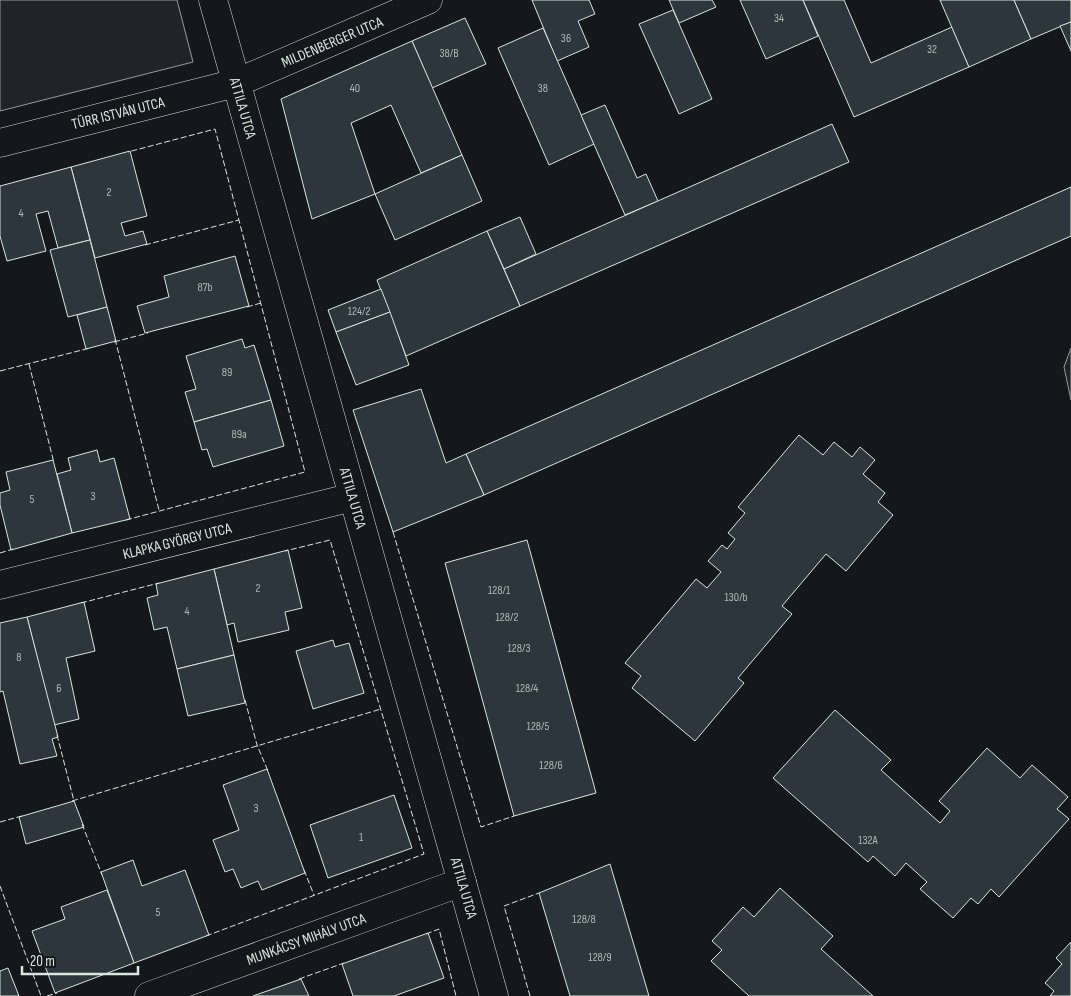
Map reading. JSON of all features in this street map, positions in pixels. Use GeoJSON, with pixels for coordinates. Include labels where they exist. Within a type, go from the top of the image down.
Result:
{"type":"FeatureCollection","features":[{"type":"Feature","properties":{"kind":"street","name":"ATTILA UTCA"},"geometry":{"type":"LineString","coordinates":[[213,0],[494,996]]}},
{"type":"Feature","properties":{"kind":"street","name":"MILDENBERGER UTCA"},"geometry":{"type":"LineString","coordinates":[[236,83],[428,0]]}},
{"type":"Feature","properties":{"kind":"street","name":"TÜRR ISTVÁN UTCA"},"geometry":{"type":"LineString","coordinates":[[0,143],[236,83]]}},
{"type":"Feature","properties":{"kind":"street","name":"KLAPKA GYÖRGY UTCA"},"geometry":{"type":"LineString","coordinates":[[0,585],[353,497]]}},
{"type":"Feature","properties":{"kind":"street","name":"MUNKÁCSY MIHÁLY UTCA"},"geometry":{"type":"LineString","coordinates":[[149,996],[462,882]]}},
{"type":"Feature","properties":{"kind":"shaded area"},"geometry":{"type":"Polygon","coordinates":[[[0,0],[177,0],[193,62],[0,111],[0,0]]]}},
{"type":"Feature","properties":{"kind":"shaded area"},"geometry":{"type":"Polygon","coordinates":[[[1071,348],[1071,400],[1064,367],[1071,348]]]}},
{"type":"Feature","properties":{"kind":"building"},"geometry":{"type":"Polygon","coordinates":[[[532,0],[589,0],[595,14],[578,21],[589,47],[557,61],[532,0]]]}},
{"type":"Feature","properties":{"kind":"building"},"geometry":{"type":"Polygon","coordinates":[[[669,0],[712,0],[716,7],[679,23],[669,0]]]}},
{"type":"Feature","properties":{"kind":"building"},"geometry":{"type":"Polygon","coordinates":[[[740,0],[803,0],[818,36],[766,59],[740,0]]]}},
{"type":"Feature","properties":{"kind":"building"},"geometry":{"type":"Polygon","coordinates":[[[803,0],[844,0],[871,63],[952,27],[969,67],[854,117],[803,0]]]}},
{"type":"Feature","properties":{"kind":"building"},"geometry":{"type":"Polygon","coordinates":[[[940,0],[1014,0],[1031,39],[969,67],[940,0]]]}},
{"type":"Feature","properties":{"kind":"building"},"geometry":{"type":"Polygon","coordinates":[[[1014,0],[1071,0],[1071,22],[1031,39],[1014,0]]]}},
{"type":"Feature","properties":{"kind":"building"},"geometry":{"type":"Polygon","coordinates":[[[673,10],[712,99],[679,114],[639,24],[673,10]]]}},
{"type":"Feature","properties":{"kind":"building"},"geometry":{"type":"Polygon","coordinates":[[[465,18],[486,64],[432,88],[412,41],[465,18]]]}},
{"type":"Feature","properties":{"kind":"building"},"geometry":{"type":"Polygon","coordinates":[[[1071,22],[1071,51],[1060,26],[1071,22]]]}},
{"type":"Feature","properties":{"kind":"building"},"geometry":{"type":"Polygon","coordinates":[[[543,28],[594,144],[549,165],[498,48],[543,28]]]}},
{"type":"Feature","properties":{"kind":"building"},"geometry":{"type":"Polygon","coordinates":[[[412,41],[462,155],[421,173],[391,105],[351,123],[375,194],[312,219],[281,99],[412,41]]]}},
{"type":"Feature","properties":{"kind":"building"},"geometry":{"type":"Polygon","coordinates":[[[605,105],[637,178],[646,174],[658,201],[625,215],[581,115],[605,105]]]}},
{"type":"Feature","properties":{"kind":"building"},"geometry":{"type":"Polygon","coordinates":[[[832,124],[849,162],[520,306],[504,269],[832,124]]]}},
{"type":"Feature","properties":{"kind":"building"},"geometry":{"type":"Polygon","coordinates":[[[130,151],[147,216],[121,223],[125,236],[143,231],[147,244],[95,258],[71,167],[130,151]]]}},
{"type":"Feature","properties":{"kind":"building"},"geometry":{"type":"Polygon","coordinates":[[[462,155],[482,201],[395,240],[375,194],[462,155]]]}},
{"type":"Feature","properties":{"kind":"building"},"geometry":{"type":"Polygon","coordinates":[[[71,167],[90,240],[58,248],[48,211],[36,214],[46,251],[7,261],[0,236],[0,186],[71,167]]]}},
{"type":"Feature","properties":{"kind":"building"},"geometry":{"type":"Polygon","coordinates":[[[1071,187],[1071,236],[484,495],[466,454],[1071,187]]]}},
{"type":"Feature","properties":{"kind":"building"},"geometry":{"type":"Polygon","coordinates":[[[520,217],[536,254],[504,269],[487,231],[520,217]]]}},
{"type":"Feature","properties":{"kind":"building"},"geometry":{"type":"Polygon","coordinates":[[[487,231],[520,306],[406,356],[377,280],[487,231]]]}},
{"type":"Feature","properties":{"kind":"building"},"geometry":{"type":"Polygon","coordinates":[[[90,240],[107,307],[68,317],[50,250],[90,240]]]}},
{"type":"Feature","properties":{"kind":"building"},"geometry":{"type":"Polygon","coordinates":[[[235,256],[249,306],[145,333],[137,306],[169,297],[164,276],[235,256]]]}},
{"type":"Feature","properties":{"kind":"building"},"geometry":{"type":"Polygon","coordinates":[[[381,289],[390,312],[336,332],[328,310],[381,289]]]}},
{"type":"Feature","properties":{"kind":"building"},"geometry":{"type":"Polygon","coordinates":[[[107,307],[116,341],[86,349],[77,315],[107,307]]]}},
{"type":"Feature","properties":{"kind":"building"},"geometry":{"type":"Polygon","coordinates":[[[390,312],[409,365],[356,385],[336,332],[390,312]]]}},
{"type":"Feature","properties":{"kind":"building"},"geometry":{"type":"Polygon","coordinates":[[[242,339],[245,348],[254,345],[271,400],[194,422],[185,392],[196,389],[186,356],[242,339]]]}},
{"type":"Feature","properties":{"kind":"building"},"geometry":{"type":"Polygon","coordinates":[[[421,389],[446,463],[466,454],[484,495],[393,532],[353,410],[421,389]]]}},
{"type":"Feature","properties":{"kind":"building"},"geometry":{"type":"Polygon","coordinates":[[[271,400],[284,446],[213,467],[207,449],[202,450],[194,422],[271,400]]]}},
{"type":"Feature","properties":{"kind":"building"},"geometry":{"type":"Polygon","coordinates":[[[799,435],[823,455],[834,442],[852,457],[860,447],[875,460],[863,474],[885,493],[878,502],[893,515],[846,571],[826,554],[782,606],[792,614],[738,678],[744,683],[695,741],[632,688],[641,676],[625,663],[696,579],[707,588],[721,572],[708,561],[722,545],[727,549],[735,539],[728,533],[745,513],[738,507],[799,435]]]}},
{"type":"Feature","properties":{"kind":"building"},"geometry":{"type":"Polygon","coordinates":[[[97,450],[100,462],[114,458],[130,519],[72,533],[57,474],[71,470],[68,458],[97,450]]]}},
{"type":"Feature","properties":{"kind":"building"},"geometry":{"type":"Polygon","coordinates":[[[53,460],[72,533],[11,550],[0,505],[0,493],[10,490],[6,472],[53,460]]]}},
{"type":"Feature","properties":{"kind":"building"},"geometry":{"type":"Polygon","coordinates":[[[527,540],[596,793],[514,816],[445,563],[527,540]]]}},
{"type":"Feature","properties":{"kind":"building"},"geometry":{"type":"Polygon","coordinates":[[[288,550],[302,608],[285,612],[289,630],[238,642],[234,623],[227,625],[214,569],[288,550]]]}},
{"type":"Feature","properties":{"kind":"building"},"geometry":{"type":"Polygon","coordinates":[[[214,569],[234,655],[177,669],[167,627],[154,630],[147,598],[158,595],[156,584],[214,569]]]}},
{"type":"Feature","properties":{"kind":"building"},"geometry":{"type":"Polygon","coordinates":[[[84,602],[95,651],[66,658],[79,719],[54,725],[27,617],[84,602]]]}},
{"type":"Feature","properties":{"kind":"building"},"geometry":{"type":"Polygon","coordinates":[[[27,617],[58,737],[52,739],[57,756],[20,764],[3,691],[0,692],[0,623],[27,617]]]}},
{"type":"Feature","properties":{"kind":"building"},"geometry":{"type":"Polygon","coordinates":[[[333,640],[335,647],[349,643],[364,693],[313,709],[296,651],[333,640]]]}},
{"type":"Feature","properties":{"kind":"building"},"geometry":{"type":"Polygon","coordinates":[[[234,655],[245,703],[188,716],[177,669],[234,655]]]}},
{"type":"Feature","properties":{"kind":"building"},"geometry":{"type":"Polygon","coordinates":[[[835,710],[891,760],[881,770],[940,823],[950,811],[939,801],[987,748],[1020,778],[1032,765],[1068,797],[1057,809],[1069,819],[999,897],[991,889],[978,904],[971,898],[953,918],[920,889],[927,882],[906,863],[895,876],[873,856],[868,862],[773,778],[835,710]]]}},
{"type":"Feature","properties":{"kind":"building"},"geometry":{"type":"Polygon","coordinates":[[[267,769],[305,873],[262,890],[258,881],[241,888],[233,869],[225,872],[213,840],[239,830],[223,785],[267,769]]]}},
{"type":"Feature","properties":{"kind":"building"},"geometry":{"type":"Polygon","coordinates":[[[394,795],[412,848],[328,878],[310,825],[394,795]]]}},
{"type":"Feature","properties":{"kind":"building"},"geometry":{"type":"Polygon","coordinates":[[[74,801],[84,827],[26,844],[19,817],[74,801]]]}},
{"type":"Feature","properties":{"kind":"building"},"geometry":{"type":"Polygon","coordinates":[[[133,860],[142,886],[185,870],[209,935],[134,963],[101,872],[133,860]]]}},
{"type":"Feature","properties":{"kind":"building"},"geometry":{"type":"Polygon","coordinates":[[[610,864],[649,996],[570,996],[539,893],[610,864]]]}},
{"type":"Feature","properties":{"kind":"building"},"geometry":{"type":"Polygon","coordinates":[[[780,888],[833,936],[821,949],[873,996],[749,996],[711,961],[722,950],[712,941],[743,907],[754,917],[780,888]]]}},
{"type":"Feature","properties":{"kind":"building"},"geometry":{"type":"Polygon","coordinates":[[[107,890],[134,963],[55,993],[32,931],[65,919],[61,907],[107,890]]]}},
{"type":"Feature","properties":{"kind":"building"},"geometry":{"type":"Polygon","coordinates":[[[428,933],[444,978],[394,996],[353,996],[342,964],[428,933]]]}},
{"type":"Feature","properties":{"kind":"building"},"geometry":{"type":"Polygon","coordinates":[[[1071,942],[1071,996],[1050,996],[1054,991],[1045,983],[1062,964],[1056,958],[1071,942]]]}},
{"type":"Feature","properties":{"kind":"building"},"geometry":{"type":"Polygon","coordinates":[[[8,968],[19,996],[0,996],[0,971],[8,968]]]}},
{"type":"Feature","properties":{"kind":"building"},"geometry":{"type":"Polygon","coordinates":[[[301,979],[309,996],[253,996],[301,979]]]}},
{"type":"Feature","properties":{"kind":"fence"},"geometry":{"type":"LineString","coordinates":[[126,520],[305,472],[215,129],[128,152]]}},
{"type":"Feature","properties":{"kind":"fence"},"geometry":{"type":"LineString","coordinates":[[145,245],[239,220]]}},
{"type":"Feature","properties":{"kind":"fence"},"geometry":{"type":"LineString","coordinates":[[247,307],[261,303]]}},
{"type":"Feature","properties":{"kind":"fence"},"geometry":{"type":"LineString","coordinates":[[114,342],[148,333]]}},
{"type":"Feature","properties":{"kind":"fence"},"geometry":{"type":"LineString","coordinates":[[115,339],[159,510]]}},
{"type":"Feature","properties":{"kind":"fence"},"geometry":{"type":"LineString","coordinates":[[0,371],[90,348]]}},
{"type":"Feature","properties":{"kind":"fence"},"geometry":{"type":"LineString","coordinates":[[29,364],[54,463]]}},
{"type":"Feature","properties":{"kind":"fence"},"geometry":{"type":"LineString","coordinates":[[393,532],[481,827],[514,816]]}},
{"type":"Feature","properties":{"kind":"fence"},"geometry":{"type":"LineString","coordinates":[[206,936],[424,854],[330,540],[285,551]]}},
{"type":"Feature","properties":{"kind":"fence"},"geometry":{"type":"LineString","coordinates":[[0,553],[13,549]]}},
{"type":"Feature","properties":{"kind":"fence"},"geometry":{"type":"LineString","coordinates":[[81,603],[159,583]]}},
{"type":"Feature","properties":{"kind":"fence"},"geometry":{"type":"LineString","coordinates":[[245,700],[257,745],[268,771]]}},
{"type":"Feature","properties":{"kind":"fence"},"geometry":{"type":"LineString","coordinates":[[72,801],[381,709]]}},
{"type":"Feature","properties":{"kind":"fence"},"geometry":{"type":"LineString","coordinates":[[57,735],[74,801]]}},
{"type":"Feature","properties":{"kind":"fence"},"geometry":{"type":"LineString","coordinates":[[0,822],[22,816]]}},
{"type":"Feature","properties":{"kind":"fence"},"geometry":{"type":"LineString","coordinates":[[82,824],[102,875]]}},
{"type":"Feature","properties":{"kind":"fence"},"geometry":{"type":"LineString","coordinates":[[304,870],[314,895]]}},
{"type":"Feature","properties":{"kind":"fence"},"geometry":{"type":"LineString","coordinates":[[0,886],[41,996]]}},
{"type":"Feature","properties":{"kind":"fence"},"geometry":{"type":"LineString","coordinates":[[530,996],[504,906],[539,893]]}},
{"type":"Feature","properties":{"kind":"fence"},"geometry":{"type":"LineString","coordinates":[[426,934],[439,929],[456,996]]}},
{"type":"Feature","properties":{"kind":"fence"},"geometry":{"type":"LineString","coordinates":[[299,979],[344,963]]}},
{"type":"Feature","properties":{"kind":"fence"},"geometry":{"type":"LineString","coordinates":[[47,996],[57,993]]}}]}
